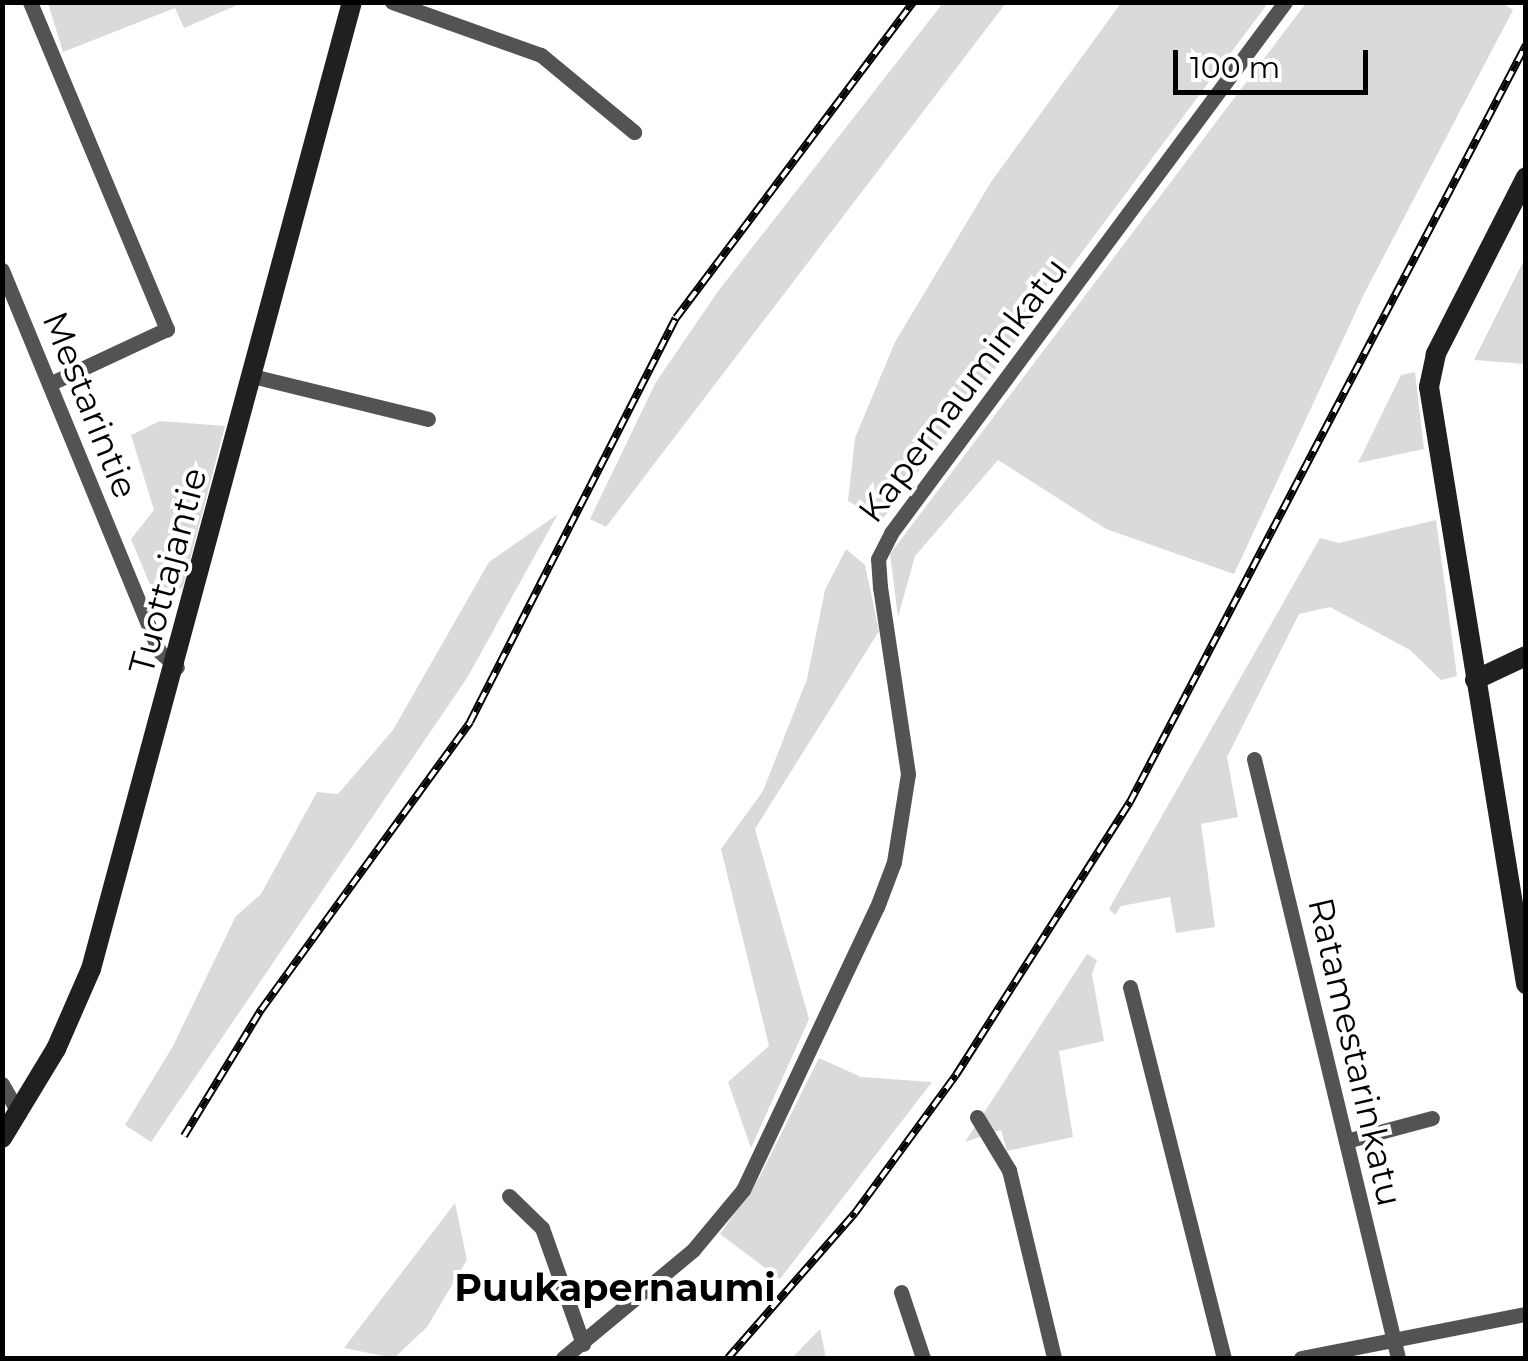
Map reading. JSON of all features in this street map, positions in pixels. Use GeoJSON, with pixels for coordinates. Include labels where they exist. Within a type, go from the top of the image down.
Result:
{"type":"FeatureCollection","features":[{"type":"Feature","properties":{"kind":"street"},"geometry":{"type":"LineString","coordinates":[[30,2],[167,328],[49,384]]}},
{"type":"Feature","properties":{"kind":"street","name":"Tuottajantie"},"geometry":{"type":"LineString","coordinates":[[2,1138],[19,1113],[91,969],[177,667],[352,2]]}},
{"type":"Feature","properties":{"kind":"street"},"geometry":{"type":"LineString","coordinates":[[392,2],[541,55],[634,132]]}},
{"type":"Feature","properties":{"kind":"street","name":"Kapernauminkatu"},"geometry":{"type":"LineString","coordinates":[[563,1358],[693,1250],[743,1190],[883,892],[903,822],[908,774],[880,587],[882,550],[1285,2]]}},
{"type":"Feature","properties":{"kind":"street"},"geometry":{"type":"LineString","coordinates":[[1526,177],[1436,354],[1429,387],[1526,984]]}},
{"type":"Feature","properties":{"kind":"street","name":"Mestarintie"},"geometry":{"type":"LineString","coordinates":[[2,270],[159,651],[177,667]]}},
{"type":"Feature","properties":{"kind":"street"},"geometry":{"type":"LineString","coordinates":[[252,376],[428,419]]}},
{"type":"Feature","properties":{"kind":"street"},"geometry":{"type":"LineString","coordinates":[[1475,680],[1526,656]]}},
{"type":"Feature","properties":{"kind":"street","name":"Ratamestarinkatu"},"geometry":{"type":"LineString","coordinates":[[1254,759],[1398,1358]]}},
{"type":"Feature","properties":{"kind":"street"},"geometry":{"type":"LineString","coordinates":[[1130,986],[1224,1358]]}},
{"type":"Feature","properties":{"kind":"street"},"geometry":{"type":"LineString","coordinates":[[2,1084],[19,1113]]}},
{"type":"Feature","properties":{"kind":"street"},"geometry":{"type":"LineString","coordinates":[[977,1117],[1009,1170],[1054,1358]]}},
{"type":"Feature","properties":{"kind":"street"},"geometry":{"type":"LineString","coordinates":[[1346,1141],[1432,1118]]}},
{"type":"Feature","properties":{"kind":"street"},"geometry":{"type":"LineString","coordinates":[[509,1196],[542,1228],[583,1344]]}},
{"type":"Feature","properties":{"kind":"street"},"geometry":{"type":"LineString","coordinates":[[901,1292],[923,1358]]}},
{"type":"Feature","properties":{"kind":"street"},"geometry":{"type":"LineString","coordinates":[[1301,1358],[1526,1314]]}},
{"type":"Feature","properties":{"kind":"shaded area"},"geometry":{"type":"Polygon","coordinates":[[[48,2],[242,3],[184,28],[175,8],[63,52],[48,2]]]}},
{"type":"Feature","properties":{"kind":"shaded area"},"geometry":{"type":"Polygon","coordinates":[[[1501,2],[1513,10],[1364,294],[1234,574],[1106,529],[998,460],[915,556],[898,617],[890,554],[1306,3],[1501,2]]]}},
{"type":"Feature","properties":{"kind":"shaded area"},"geometry":{"type":"Polygon","coordinates":[[[943,3],[1006,3],[606,527],[590,519],[656,382],[719,290],[943,3]]]}},
{"type":"Feature","properties":{"kind":"shaded area"},"geometry":{"type":"Polygon","coordinates":[[[1121,3],[1268,3],[882,520],[848,501],[855,438],[895,342],[991,182],[1121,3]]]}},
{"type":"Feature","properties":{"kind":"shaded area"},"geometry":{"type":"Polygon","coordinates":[[[1525,258],[1525,364],[1474,360],[1525,258]]]}},
{"type":"Feature","properties":{"kind":"shaded area"},"geometry":{"type":"Polygon","coordinates":[[[1415,372],[1424,449],[1358,463],[1401,375],[1415,372]]]}},
{"type":"Feature","properties":{"kind":"shaded area"},"geometry":{"type":"Polygon","coordinates":[[[160,421],[225,426],[183,587],[165,597],[154,594],[131,539],[154,510],[131,435],[160,421]]]}},
{"type":"Feature","properties":{"kind":"shaded area"},"geometry":{"type":"Polygon","coordinates":[[[558,514],[467,678],[151,1142],[125,1125],[173,1046],[236,916],[261,894],[317,792],[338,794],[393,730],[489,562],[558,514]]]}},
{"type":"Feature","properties":{"kind":"shaded area"},"geometry":{"type":"Polygon","coordinates":[[[1436,520],[1457,676],[1441,680],[1410,650],[1330,607],[1299,614],[1227,757],[1238,817],[1201,824],[1215,927],[1176,933],[1170,897],[1121,906],[1115,915],[1109,909],[1320,538],[1339,543],[1436,520]]]}},
{"type":"Feature","properties":{"kind":"shaded area"},"geometry":{"type":"Polygon","coordinates":[[[846,549],[865,565],[879,631],[755,829],[809,1019],[751,1148],[728,1082],[769,1046],[721,849],[763,791],[807,679],[825,590],[846,549]]]}},
{"type":"Feature","properties":{"kind":"shaded area"},"geometry":{"type":"Polygon","coordinates":[[[1087,954],[1097,960],[1092,974],[1104,1041],[1059,1051],[1073,1137],[1007,1151],[1001,1130],[965,1142],[1087,954]]]}},
{"type":"Feature","properties":{"kind":"shaded area"},"geometry":{"type":"Polygon","coordinates":[[[819,1058],[861,1077],[932,1082],[780,1279],[720,1234],[759,1178],[819,1058]]]}},
{"type":"Feature","properties":{"kind":"shaded area"},"geometry":{"type":"Polygon","coordinates":[[[455,1203],[467,1260],[427,1327],[394,1358],[344,1348],[455,1203]]]}},
{"type":"Feature","properties":{"kind":"shaded area"},"geometry":{"type":"Polygon","coordinates":[[[820,1329],[826,1358],[792,1358],[820,1329]]]}},
{"type":"Feature","properties":{"kind":"railway"},"geometry":{"type":"LineString","coordinates":[[184,1136],[261,1010],[470,722],[676,318],[913,2]]}},
{"type":"Feature","properties":{"kind":"railway"},"geometry":{"type":"LineString","coordinates":[[728,1358],[855,1213],[956,1075],[1130,802],[1526,45]]}},
{"type":"Feature","properties":{"kind":"district","name":"Puukapernaumi"},"geometry":{"type":"Point","coordinates":[615,1288]}}]}
